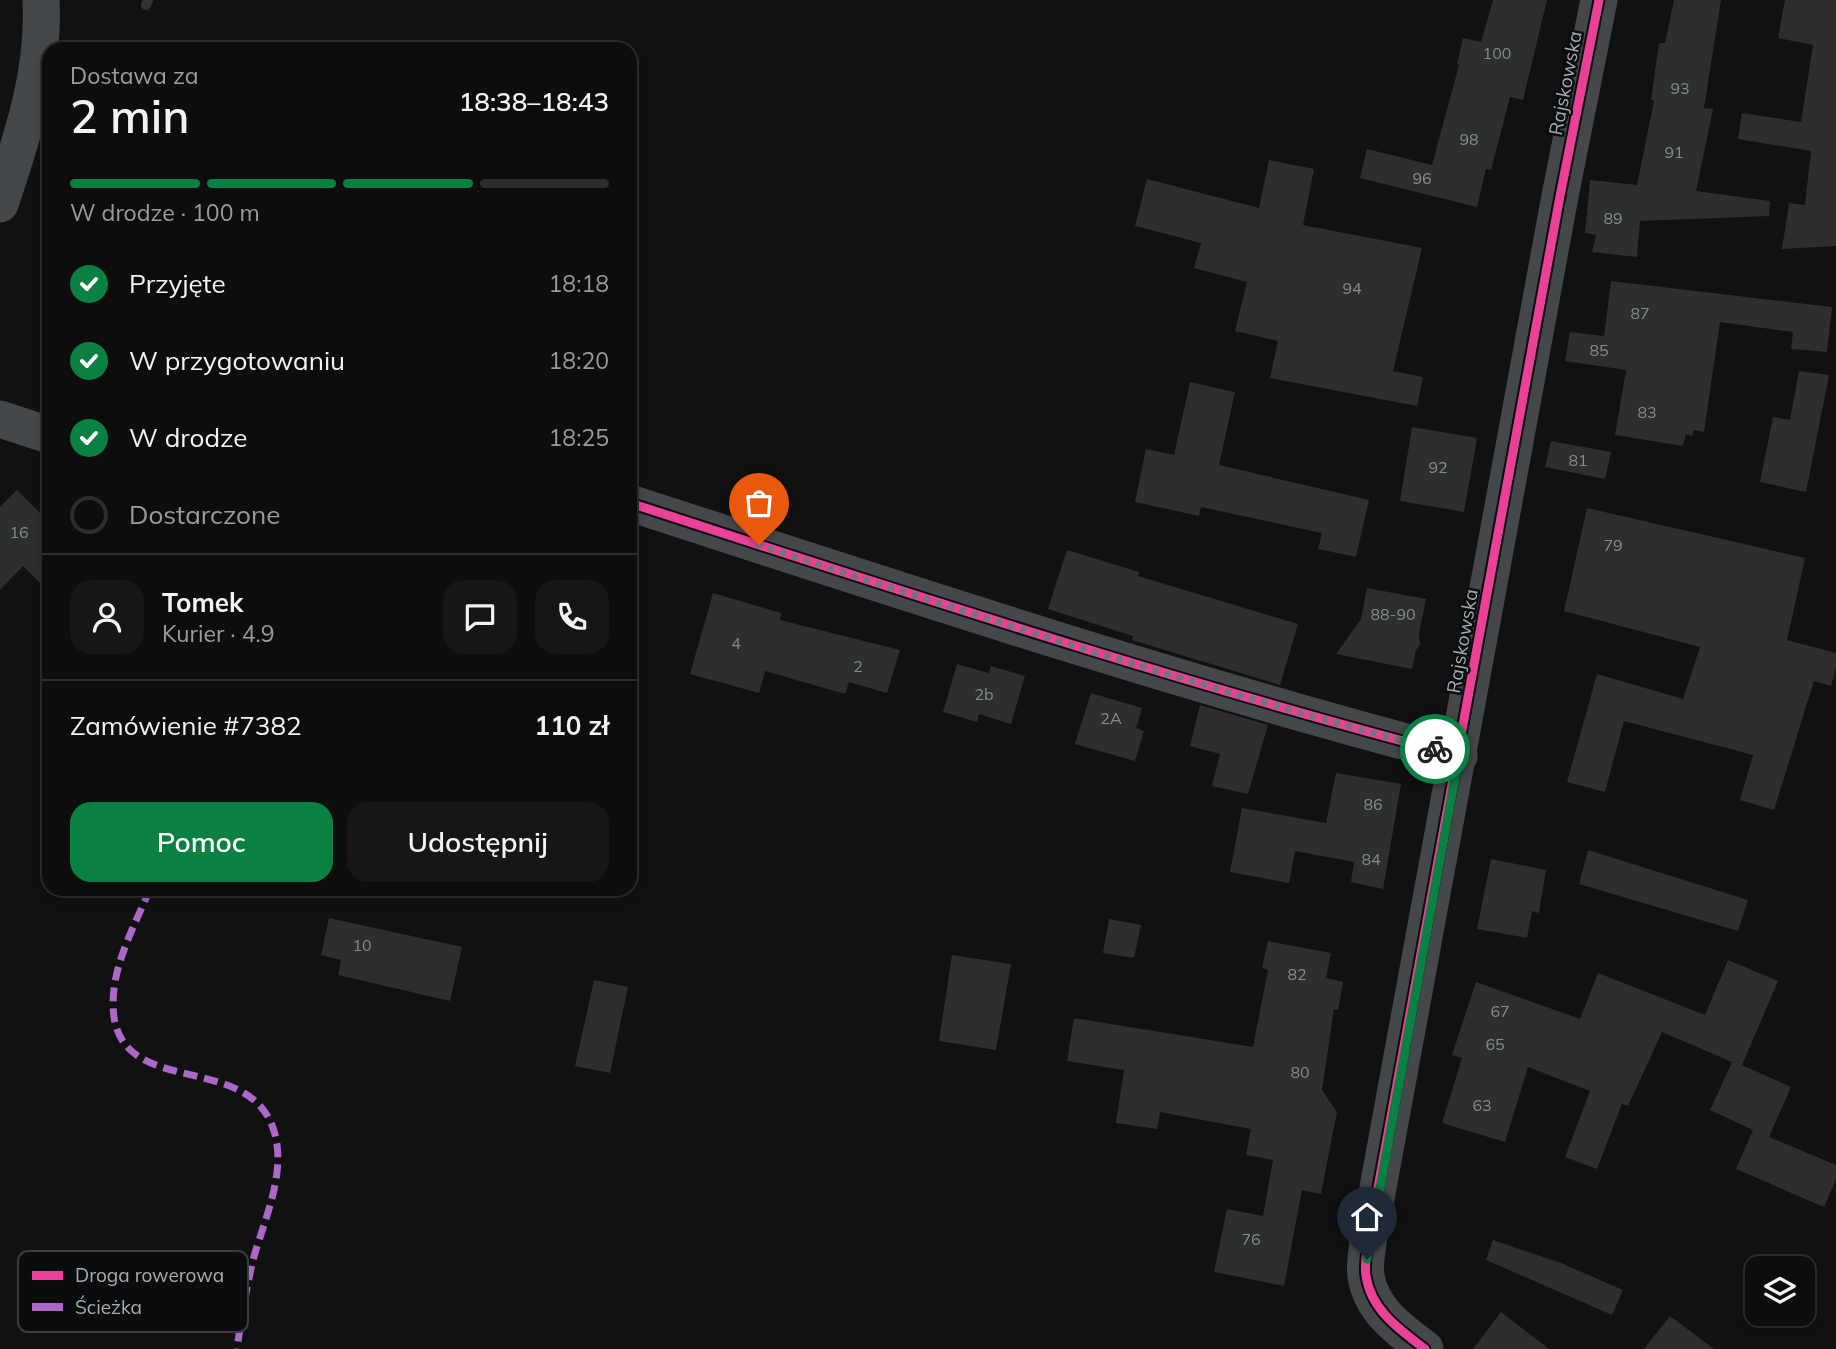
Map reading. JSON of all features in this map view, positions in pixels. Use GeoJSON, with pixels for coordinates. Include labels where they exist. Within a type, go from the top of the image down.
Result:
{"type":"FeatureCollection","features":[{"type":"Feature","properties":{"kind":"street"},"geometry":{"type":"LineString","coordinates":[[0,204],[32,100],[40,52],[41,0]]}},
{"type":"Feature","properties":{"kind":"street","name":"Rajskowska"},"geometry":{"type":"LineString","coordinates":[[1425,1349],[1396,1327],[1377,1305],[1366,1276],[1368,1242],[1560,197],[1599,0]]}},
{"type":"Feature","properties":{"kind":"street"},"geometry":{"type":"LineString","coordinates":[[0,419],[42,433]]}},
{"type":"Feature","properties":{"kind":"street"},"geometry":{"type":"LineString","coordinates":[[637,505],[1042,637],[1328,722],[1459,756]]}},
{"type":"Feature","properties":{"kind":"building"},"geometry":{"type":"Polygon","coordinates":[[[1493,0],[1547,0],[1523,100],[1510,97],[1491,170],[1486,169],[1477,207],[1360,178],[1367,149],[1432,165],[1459,65],[1457,64],[1463,38],[1481,42],[1493,0]]]}},
{"type":"Feature","properties":{"kind":"building"},"geometry":{"type":"Polygon","coordinates":[[[1674,0],[1721,0],[1704,108],[1713,109],[1696,191],[1770,201],[1769,216],[1640,221],[1637,257],[1592,252],[1596,235],[1585,233],[1590,180],[1637,185],[1654,101],[1651,100],[1659,43],[1665,43],[1674,0]]]}},
{"type":"Feature","properties":{"kind":"building"},"geometry":{"type":"Polygon","coordinates":[[[1785,0],[1836,0],[1836,246],[1782,249],[1789,203],[1805,205],[1811,151],[1738,139],[1742,113],[1801,122],[1813,45],[1778,38],[1785,0]]]}},
{"type":"Feature","properties":{"kind":"building"},"geometry":{"type":"Polygon","coordinates":[[[1269,160],[1314,169],[1303,225],[1422,248],[1393,371],[1423,377],[1417,406],[1270,378],[1278,341],[1235,331],[1247,282],[1194,268],[1201,243],[1135,226],[1147,179],[1259,208],[1269,160]]]}},
{"type":"Feature","properties":{"kind":"building"},"geometry":{"type":"Polygon","coordinates":[[[1611,281],[1832,307],[1827,352],[1791,349],[1793,332],[1720,322],[1704,432],[1694,430],[1692,436],[1686,434],[1683,446],[1615,435],[1626,370],[1565,361],[1570,332],[1604,336],[1611,281]]]}},
{"type":"Feature","properties":{"kind":"building"},"geometry":{"type":"Polygon","coordinates":[[[1799,371],[1829,375],[1806,492],[1760,482],[1773,417],[1790,420],[1799,371]]]}},
{"type":"Feature","properties":{"kind":"building"},"geometry":{"type":"Polygon","coordinates":[[[1190,382],[1235,392],[1219,465],[1369,500],[1356,557],[1318,549],[1322,533],[1201,507],[1199,516],[1135,502],[1146,449],[1174,455],[1190,382]]]}},
{"type":"Feature","properties":{"kind":"building"},"geometry":{"type":"Polygon","coordinates":[[[1412,427],[1477,438],[1464,512],[1400,501],[1412,427]]]}},
{"type":"Feature","properties":{"kind":"building"},"geometry":{"type":"Polygon","coordinates":[[[1551,441],[1611,452],[1605,479],[1545,467],[1551,441]]]}},
{"type":"Feature","properties":{"kind":"building"},"geometry":{"type":"Polygon","coordinates":[[[17,490],[42,515],[42,585],[23,566],[0,590],[0,507],[17,490]]]}},
{"type":"Feature","properties":{"kind":"building"},"geometry":{"type":"Polygon","coordinates":[[[1587,508],[1805,558],[1787,640],[1836,653],[1836,668],[1831,686],[1814,681],[1774,810],[1740,800],[1753,755],[1624,721],[1605,792],[1567,782],[1597,674],[1683,699],[1700,647],[1564,611],[1587,508]]]}},
{"type":"Feature","properties":{"kind":"building"},"geometry":{"type":"Polygon","coordinates":[[[1067,550],[1139,572],[1138,576],[1298,624],[1280,685],[1132,640],[1133,636],[1048,609],[1067,550]]]}},
{"type":"Feature","properties":{"kind":"building"},"geometry":{"type":"Polygon","coordinates":[[[1367,588],[1426,599],[1419,633],[1420,645],[1416,650],[1412,669],[1336,654],[1361,619],[1367,588]]]}},
{"type":"Feature","properties":{"kind":"building"},"geometry":{"type":"Polygon","coordinates":[[[713,593],[781,613],[780,620],[900,650],[887,693],[849,682],[845,694],[765,671],[759,693],[690,674],[713,593]]]}},
{"type":"Feature","properties":{"kind":"building"},"geometry":{"type":"Polygon","coordinates":[[[957,664],[989,673],[991,666],[1025,676],[1011,724],[979,714],[977,722],[943,712],[957,664]]]}},
{"type":"Feature","properties":{"kind":"building"},"geometry":{"type":"Polygon","coordinates":[[[1091,693],[1142,708],[1136,728],[1144,731],[1135,761],[1075,744],[1091,693]]]}},
{"type":"Feature","properties":{"kind":"building"},"geometry":{"type":"Polygon","coordinates":[[[1200,705],[1268,725],[1248,794],[1212,786],[1220,754],[1190,746],[1200,705]]]}},
{"type":"Feature","properties":{"kind":"building"},"geometry":{"type":"Polygon","coordinates":[[[1336,773],[1401,784],[1383,889],[1351,882],[1354,862],[1295,851],[1289,883],[1230,872],[1242,808],[1326,823],[1336,773]]]}},
{"type":"Feature","properties":{"kind":"building"},"geometry":{"type":"Polygon","coordinates":[[[1588,850],[1748,900],[1738,931],[1579,884],[1588,850]]]}},
{"type":"Feature","properties":{"kind":"building"},"geometry":{"type":"Polygon","coordinates":[[[1491,859],[1546,870],[1539,913],[1532,911],[1527,938],[1477,929],[1491,859]]]}},
{"type":"Feature","properties":{"kind":"building"},"geometry":{"type":"Polygon","coordinates":[[[329,918],[462,947],[450,1001],[338,975],[341,960],[321,955],[329,918]]]}},
{"type":"Feature","properties":{"kind":"building"},"geometry":{"type":"Polygon","coordinates":[[[1109,919],[1141,925],[1134,958],[1103,953],[1109,919]]]}},
{"type":"Feature","properties":{"kind":"building"},"geometry":{"type":"Polygon","coordinates":[[[1268,941],[1331,953],[1326,978],[1343,982],[1338,1010],[1334,1009],[1322,1090],[1337,1112],[1321,1194],[1302,1190],[1284,1286],[1214,1272],[1227,1209],[1263,1216],[1273,1160],[1246,1155],[1251,1129],[1160,1112],[1157,1129],[1116,1123],[1124,1070],[1067,1061],[1074,1018],[1253,1047],[1268,970],[1262,968],[1268,941]]]}},
{"type":"Feature","properties":{"kind":"building"},"geometry":{"type":"Polygon","coordinates":[[[952,955],[1011,964],[996,1050],[939,1041],[952,955]]]}},
{"type":"Feature","properties":{"kind":"building"},"geometry":{"type":"Polygon","coordinates":[[[1728,960],[1778,981],[1742,1065],[1791,1087],[1769,1137],[1836,1165],[1836,1179],[1824,1207],[1736,1169],[1753,1130],[1710,1110],[1732,1062],[1662,1032],[1628,1106],[1622,1104],[1597,1169],[1565,1157],[1590,1091],[1528,1067],[1505,1142],[1442,1123],[1462,1058],[1452,1055],[1476,982],[1580,1019],[1598,973],[1705,1015],[1728,960]]]}},
{"type":"Feature","properties":{"kind":"building"},"geometry":{"type":"Polygon","coordinates":[[[594,980],[628,987],[610,1073],[575,1066],[594,980]]]}},
{"type":"Feature","properties":{"kind":"building"},"geometry":{"type":"Polygon","coordinates":[[[1493,1240],[1561,1263],[1623,1290],[1612,1315],[1486,1260],[1493,1240]]]}},
{"type":"Feature","properties":{"kind":"building"},"geometry":{"type":"Polygon","coordinates":[[[1501,1312],[1549,1349],[1473,1349],[1501,1312]]]}},
{"type":"Feature","properties":{"kind":"building"},"geometry":{"type":"Polygon","coordinates":[[[1670,1316],[1714,1349],[1644,1349],[1670,1316]]]}},
{"type":"Feature","properties":{"kind":"waterway"},"geometry":{"type":"LineString","coordinates":[[146,5],[148,0]]}},
{"type":"Feature","properties":{"kind":"marked path"},"geometry":{"type":"LineString","coordinates":[[147,896],[119,963],[114,989],[116,1026],[129,1049],[152,1063],[236,1089],[259,1105],[274,1131],[278,1163],[276,1180],[248,1284]]}},
{"type":"Feature","properties":{"kind":"marked path"},"geometry":{"type":"LineString","coordinates":[[237,1349],[240,1332]]}},
{"type":"Feature","properties":{"kind":"cycle path"},"geometry":{"type":"LineString","coordinates":[[1425,1349],[1380,1309],[1369,1288],[1365,1264],[1560,196],[1599,0]]}},
{"type":"Feature","properties":{"kind":"cycle path"},"geometry":{"type":"LineString","coordinates":[[637,505],[1146,667],[1459,756]]}},
{"type":"Feature","properties":{"kind":"way so far"},"geometry":{"type":"LineString","coordinates":[[759,545],[1042,637],[1328,722],[1435,749]]}},
{"type":"Feature","properties":{"kind":"route"},"geometry":{"type":"LineString","coordinates":[[1367,1259],[1459,756],[1435,749]]}}]}
